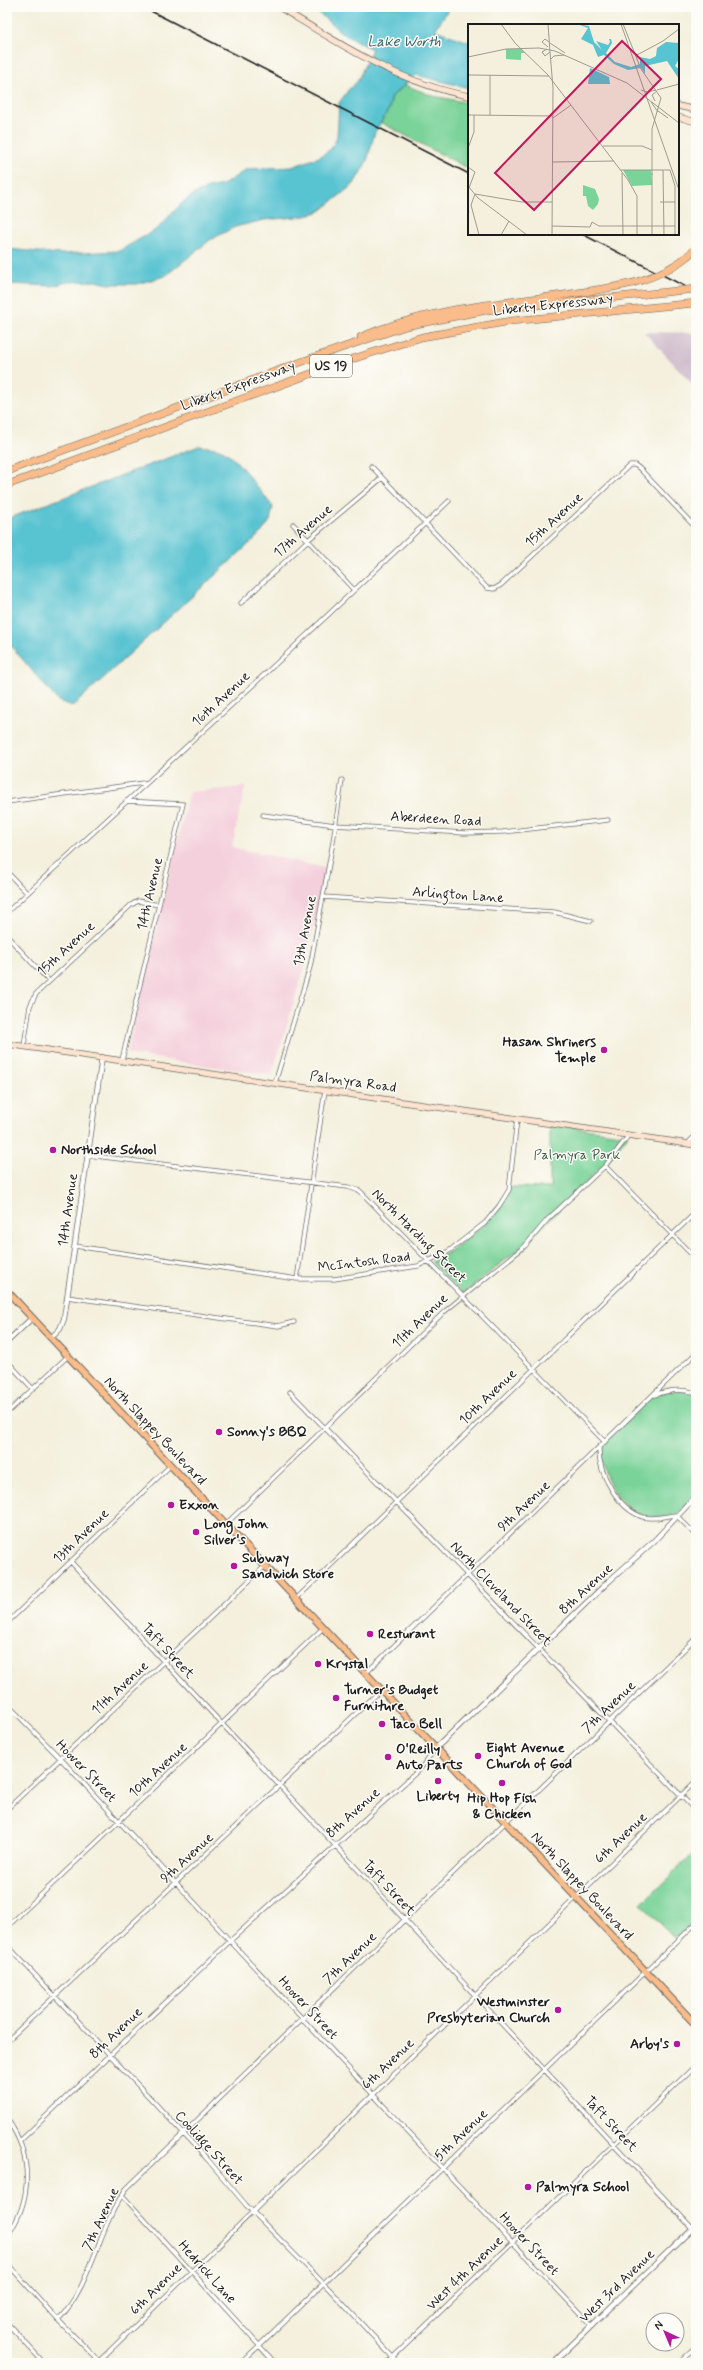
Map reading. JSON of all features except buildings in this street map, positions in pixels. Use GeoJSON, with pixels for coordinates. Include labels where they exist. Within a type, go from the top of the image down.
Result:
{"type":"FeatureCollection","features":[{"type":"Feature","properties":{"kind":"highway"},"geometry":{"type":"LineString","coordinates":[[312,358],[376,330],[442,312],[633,283],[653,277],[670,269],[696,248]]}},
{"type":"Feature","properties":{"kind":"highway","name":"Liberty Expressway"},"geometry":{"type":"LineString","coordinates":[[7,471],[312,358],[406,326],[450,316],[487,310],[696,289]]}},
{"type":"Feature","properties":{"kind":"highway"},"geometry":{"type":"LineString","coordinates":[[669,307],[696,303]]}},
{"type":"Feature","properties":{"kind":"highway"},"geometry":{"type":"LineString","coordinates":[[669,307],[696,308]]}},
{"type":"Feature","properties":{"kind":"highway","name":"Liberty Expressway"},"geometry":{"type":"LineString","coordinates":[[7,485],[401,342],[442,332],[492,324],[669,307]]}},
{"type":"Feature","properties":{"kind":"main road"},"geometry":{"type":"LineString","coordinates":[[279,7],[360,56],[421,84],[468,96]]}},
{"type":"Feature","properties":{"kind":"main road"},"geometry":{"type":"LineString","coordinates":[[679,106],[696,110]]}},
{"type":"Feature","properties":{"kind":"main road"},"geometry":{"type":"LineString","coordinates":[[679,117],[696,122]]}},
{"type":"Feature","properties":{"kind":"main road","name":"Palmyra Road"},"geometry":{"type":"LineString","coordinates":[[9,1044],[696,1145]]}},
{"type":"Feature","properties":{"kind":"main road","name":"North Slappey Boulevard"},"geometry":{"type":"LineString","coordinates":[[7,1291],[696,2025]]}},
{"type":"Feature","properties":{"kind":"street","name":"15th Avenue"},"geometry":{"type":"LineString","coordinates":[[424,523],[487,588],[494,589],[501,585],[625,468],[635,465],[696,528]]}},
{"type":"Feature","properties":{"kind":"street"},"geometry":{"type":"LineString","coordinates":[[372,466],[424,523]]}},
{"type":"Feature","properties":{"kind":"street","name":"17th Avenue"},"geometry":{"type":"LineString","coordinates":[[240,603],[308,540],[382,478]]}},
{"type":"Feature","properties":{"kind":"street","name":"16th Avenue"},"geometry":{"type":"LineString","coordinates":[[7,912],[280,660],[353,589],[449,500]]}},
{"type":"Feature","properties":{"kind":"street"},"geometry":{"type":"LineString","coordinates":[[293,524],[353,589]]}},
{"type":"Feature","properties":{"kind":"street","name":"13th Avenue"},"geometry":{"type":"LineString","coordinates":[[275,1083],[310,967],[342,780]]}},
{"type":"Feature","properties":{"kind":"street"},"geometry":{"type":"LineString","coordinates":[[7,802],[145,783]]}},
{"type":"Feature","properties":{"kind":"street","name":"14th Avenue"},"geometry":{"type":"LineString","coordinates":[[122,1060],[183,804],[126,801]]}},
{"type":"Feature","properties":{"kind":"street","name":"Aberdeen Road"},"geometry":{"type":"LineString","coordinates":[[263,815],[335,825],[478,833],[608,820]]}},
{"type":"Feature","properties":{"kind":"street"},"geometry":{"type":"LineString","coordinates":[[7,872],[27,893]]}},
{"type":"Feature","properties":{"kind":"street","name":"Arlington Lane"},"geometry":{"type":"LineString","coordinates":[[323,897],[554,912],[591,921]]}},
{"type":"Feature","properties":{"kind":"street","name":"15th Avenue"},"geometry":{"type":"LineString","coordinates":[[24,1046],[30,1006],[36,994],[131,905],[138,901],[159,905]]}},
{"type":"Feature","properties":{"kind":"street"},"geometry":{"type":"LineString","coordinates":[[7,936],[49,981]]}},
{"type":"Feature","properties":{"kind":"street"},"geometry":{"type":"LineString","coordinates":[[7,1065],[9,1044]]}},
{"type":"Feature","properties":{"kind":"street","name":"14th Avenue"},"geometry":{"type":"LineString","coordinates":[[51,1338],[63,1324],[102,1057]]}},
{"type":"Feature","properties":{"kind":"street"},"geometry":{"type":"LineString","coordinates":[[297,1279],[325,1090]]}},
{"type":"Feature","properties":{"kind":"street","name":"McIntosh Road"},"geometry":{"type":"LineString","coordinates":[[75,1246],[297,1279],[319,1280],[418,1266],[449,1251],[485,1223],[505,1198],[509,1190],[517,1118]]}},
{"type":"Feature","properties":{"kind":"street","name":"11th Avenue"},"geometry":{"type":"LineString","coordinates":[[226,1524],[463,1295],[510,1260],[556,1211],[605,1166],[629,1135]]}},
{"type":"Feature","properties":{"kind":"street"},"geometry":{"type":"LineString","coordinates":[[688,1144],[696,1135]]}},
{"type":"Feature","properties":{"kind":"street","name":"North Harding Street"},"geometry":{"type":"LineString","coordinates":[[87,1155],[311,1184],[348,1187],[360,1192],[463,1295],[605,1442]]}},
{"type":"Feature","properties":{"kind":"street"},"geometry":{"type":"LineString","coordinates":[[605,1166],[696,1259]]}},
{"type":"Feature","properties":{"kind":"street","name":"10th Avenue"},"geometry":{"type":"LineString","coordinates":[[296,1599],[696,1212]]}},
{"type":"Feature","properties":{"kind":"street"},"geometry":{"type":"LineString","coordinates":[[67,1296],[278,1326],[294,1322]]}},
{"type":"Feature","properties":{"kind":"street"},"geometry":{"type":"LineString","coordinates":[[7,1342],[32,1318]]}},
{"type":"Feature","properties":{"kind":"street","name":"9th Avenue"},"geometry":{"type":"LineString","coordinates":[[366,1673],[696,1353]]}},
{"type":"Feature","properties":{"kind":"street"},"geometry":{"type":"LineString","coordinates":[[7,1413],[68,1356]]}},
{"type":"Feature","properties":{"kind":"street"},"geometry":{"type":"LineString","coordinates":[[7,1361],[33,1388]]}},
{"type":"Feature","properties":{"kind":"street"},"geometry":{"type":"LineString","coordinates":[[652,1395],[668,1390],[696,1393]]}},
{"type":"Feature","properties":{"kind":"street","name":"North Cleveland Street"},"geometry":{"type":"LineString","coordinates":[[290,1392],[696,1811]]}},
{"type":"Feature","properties":{"kind":"street"},"geometry":{"type":"LineString","coordinates":[[599,1448],[598,1455],[605,1476],[618,1498],[630,1510],[643,1517],[652,1518],[676,1515],[696,1535]]}},
{"type":"Feature","properties":{"kind":"street","name":"13th Avenue"},"geometry":{"type":"LineString","coordinates":[[7,1623],[171,1465]]}},
{"type":"Feature","properties":{"kind":"street","name":"8th Avenue"},"geometry":{"type":"LineString","coordinates":[[20,2141],[230,1941],[420,1768],[430,1758],[436,1748],[654,1541],[676,1515],[696,1496]]}},
{"type":"Feature","properties":{"kind":"street","name":"Taft Street"},"geometry":{"type":"LineString","coordinates":[[71,1562],[334,1845],[694,2227]]}},
{"type":"Feature","properties":{"kind":"street","name":"11th Avenue"},"geometry":{"type":"LineString","coordinates":[[7,1809],[265,1566]]}},
{"type":"Feature","properties":{"kind":"street","name":"10th Avenue"},"geometry":{"type":"LineString","coordinates":[[7,1927],[323,1628]]}},
{"type":"Feature","properties":{"kind":"street","name":"7th Avenue"},"geometry":{"type":"LineString","coordinates":[[58,2320],[73,2304],[122,2195],[183,2134],[696,1638]]}},
{"type":"Feature","properties":{"kind":"street","name":"9th Avenue"},"geometry":{"type":"LineString","coordinates":[[7,2041],[381,1690]]}},
{"type":"Feature","properties":{"kind":"street","name":"Hoover Street"},"geometry":{"type":"LineString","coordinates":[[7,1704],[60,1758],[442,2168],[513,2241],[592,2326]]}},
{"type":"Feature","properties":{"kind":"street","name":"6th Avenue"},"geometry":{"type":"LineString","coordinates":[[98,2362],[190,2270],[252,2212],[696,1781]]}},
{"type":"Feature","properties":{"kind":"street","name":"5th Avenue"},"geometry":{"type":"LineString","coordinates":[[241,2363],[696,1923]]}},
{"type":"Feature","properties":{"kind":"street","name":"Coolidge Street"},"geometry":{"type":"LineString","coordinates":[[7,1945],[208,2160],[252,2212],[324,2284],[398,2363]]}},
{"type":"Feature","properties":{"kind":"street","name":"West 4th Avenue"},"geometry":{"type":"LineString","coordinates":[[387,2363],[696,2065]]}},
{"type":"Feature","properties":{"kind":"street"},"geometry":{"type":"LineString","coordinates":[[7,2119],[20,2141],[27,2171],[26,2191],[21,2209],[7,2236]]}},
{"type":"Feature","properties":{"kind":"street","name":"Hedrick Lane"},"geometry":{"type":"LineString","coordinates":[[122,2195],[275,2363]]}},
{"type":"Feature","properties":{"kind":"street","name":"West 3rd Avenue"},"geometry":{"type":"LineString","coordinates":[[553,2363],[694,2227]]}},
{"type":"Feature","properties":{"kind":"street"},"geometry":{"type":"LineString","coordinates":[[7,2264],[98,2362]]}},
{"type":"Feature","properties":{"kind":"street"},"geometry":{"type":"LineString","coordinates":[[7,2323],[44,2363]]}},
{"type":"Feature","properties":{"kind":"street"},"geometry":{"type":"LineString","coordinates":[[679,2363],[696,2347]]}},
{"type":"Feature","properties":{"kind":"shaded area"},"geometry":{"type":"Polygon","coordinates":[[[644,332],[696,333],[696,388],[644,332]]]}},
{"type":"Feature","properties":{"kind":"shaded area"},"geometry":{"type":"Polygon","coordinates":[[[245,787],[232,847],[325,868],[306,962],[272,1075],[127,1054],[189,792],[245,787]]]}},
{"type":"Feature","properties":{"kind":"green space"},"geometry":{"type":"Polygon","coordinates":[[[405,85],[433,96],[468,103],[468,168],[380,122],[389,109],[392,96],[405,85]]]}},
{"type":"Feature","properties":{"kind":"green space","name":"Palmyra Park"},"geometry":{"type":"Polygon","coordinates":[[[550,1124],[628,1135],[608,1161],[524,1245],[463,1294],[431,1262],[449,1252],[485,1224],[511,1187],[550,1188],[550,1124]]]}},
{"type":"Feature","properties":{"kind":"green space"},"geometry":{"type":"Polygon","coordinates":[[[667,1391],[686,1391],[696,1394],[696,1495],[679,1513],[670,1516],[649,1516],[637,1513],[626,1506],[618,1497],[605,1474],[599,1448],[653,1395],[667,1391]]]}},
{"type":"Feature","properties":{"kind":"green space"},"geometry":{"type":"Polygon","coordinates":[[[696,1851],[696,1922],[677,1940],[641,1904],[696,1851]]]}},
{"type":"Feature","properties":{"kind":"water","name":"Lake Worth"},"geometry":{"type":"Polygon","coordinates":[[[319,7],[450,7],[435,30],[468,42],[468,88],[416,75],[392,96],[389,109],[375,132],[367,161],[354,184],[320,211],[306,216],[264,220],[235,227],[210,240],[165,276],[137,284],[109,284],[95,281],[67,282],[53,286],[7,284],[7,249],[60,254],[119,251],[157,229],[183,202],[195,194],[208,188],[223,185],[247,169],[292,167],[319,157],[331,149],[337,137],[339,103],[349,89],[357,82],[372,49],[343,34],[319,13],[319,7]]]}},
{"type":"Feature","properties":{"kind":"water"},"geometry":{"type":"Polygon","coordinates":[[[199,446],[212,447],[224,451],[235,461],[273,507],[270,521],[261,533],[73,706],[58,701],[7,641],[7,519],[199,446]]]}},
{"type":"Feature","properties":{"kind":"railway"},"geometry":{"type":"LineString","coordinates":[[143,7],[468,173]]}},
{"type":"Feature","properties":{"kind":"railway"},"geometry":{"type":"LineString","coordinates":[[584,235],[696,292]]}},
{"type":"Feature","properties":{"kind":"place","name":"Hasan Shriners Temple"},"geometry":{"type":"Point","coordinates":[604,1050]}},
{"type":"Feature","properties":{"kind":"place","name":"Northside School"},"geometry":{"type":"Point","coordinates":[53,1150]}},
{"type":"Feature","properties":{"kind":"place","name":"Sonny's BBQ"},"geometry":{"type":"Point","coordinates":[219,1432]}},
{"type":"Feature","properties":{"kind":"place","name":"Exxon"},"geometry":{"type":"Point","coordinates":[171,1505]}},
{"type":"Feature","properties":{"kind":"place","name":"Long John Silver's"},"geometry":{"type":"Point","coordinates":[196,1532]}},
{"type":"Feature","properties":{"kind":"place","name":"Subway Sandwich Store"},"geometry":{"type":"Point","coordinates":[234,1566]}},
{"type":"Feature","properties":{"kind":"place","name":"Resturant"},"geometry":{"type":"Point","coordinates":[370,1634]}},
{"type":"Feature","properties":{"kind":"place","name":"Krystal"},"geometry":{"type":"Point","coordinates":[318,1664]}},
{"type":"Feature","properties":{"kind":"place","name":"Turner's Budget Furniture"},"geometry":{"type":"Point","coordinates":[336,1698]}},
{"type":"Feature","properties":{"kind":"place","name":"Taco Bell"},"geometry":{"type":"Point","coordinates":[382,1724]}},
{"type":"Feature","properties":{"kind":"place","name":"Eight Avenue Church of God"},"geometry":{"type":"Point","coordinates":[478,1756]}},
{"type":"Feature","properties":{"kind":"place","name":"O'Reilly Auto Parts"},"geometry":{"type":"Point","coordinates":[388,1757]}},
{"type":"Feature","properties":{"kind":"place","name":"Liberty"},"geometry":{"type":"Point","coordinates":[438,1781]}},
{"type":"Feature","properties":{"kind":"place","name":"Hip Hop Fish & Chicken"},"geometry":{"type":"Point","coordinates":[502,1783]}},
{"type":"Feature","properties":{"kind":"place","name":"Westminster Presbyterian Church"},"geometry":{"type":"Point","coordinates":[558,2010]}},
{"type":"Feature","properties":{"kind":"place","name":"Arby's"},"geometry":{"type":"Point","coordinates":[677,2044]}},
{"type":"Feature","properties":{"kind":"place","name":"Palmyra School"},"geometry":{"type":"Point","coordinates":[528,2187]}}]}
